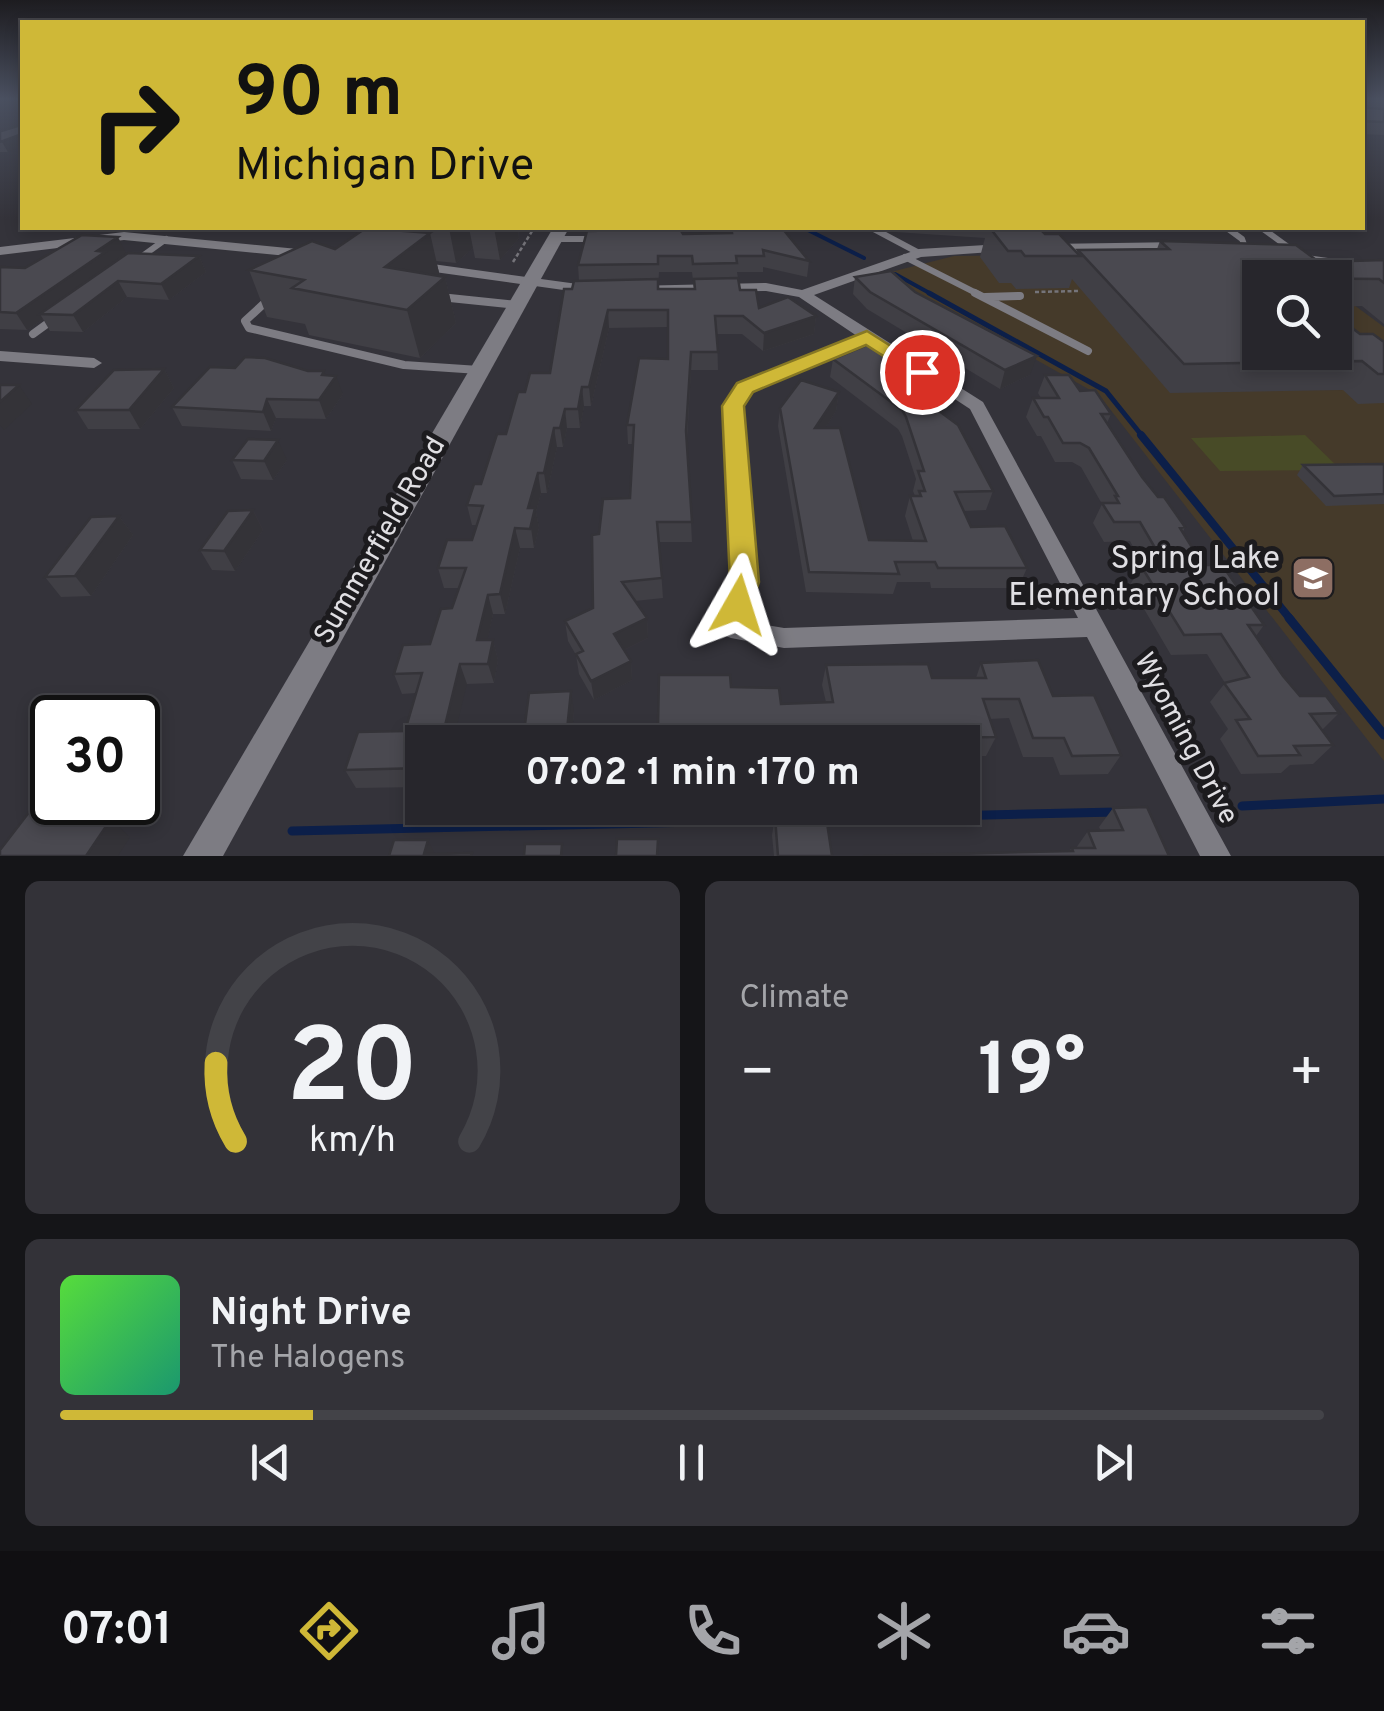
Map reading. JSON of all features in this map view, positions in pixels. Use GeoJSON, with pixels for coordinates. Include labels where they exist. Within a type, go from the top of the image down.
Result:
{"type":"FeatureCollection","features":[{"type":"Feature","properties":{"kind":"street","name":"Summerfield Road"},"geometry":{"type":"LineString","coordinates":[[202,856],[517,306],[520,273],[550,231]]}},
{"type":"Feature","properties":{"kind":"street"},"geometry":{"type":"LineString","coordinates":[[0,251],[124,236],[323,256]]}},
{"type":"Feature","properties":{"kind":"street"},"geometry":{"type":"LineString","coordinates":[[620,289],[766,287],[803,294],[912,255],[1200,246]]}},
{"type":"Feature","properties":{"kind":"street"},"geometry":{"type":"LineString","coordinates":[[1240,249],[1384,270]]}},
{"type":"Feature","properties":{"kind":"street"},"geometry":{"type":"LineString","coordinates":[[400,264],[520,273],[566,290],[602,289]]}},
{"type":"Feature","properties":{"kind":"street","name":"Wyoming Drive"},"geometry":{"type":"LineString","coordinates":[[803,294],[976,406],[1216,856]]}},
{"type":"Feature","properties":{"kind":"street"},"geometry":{"type":"LineString","coordinates":[[867,337],[745,388],[733,406],[744,582],[732,628],[784,638],[1094,627]]}},
{"type":"Feature","properties":{"kind":"street"},"geometry":{"type":"LineString","coordinates":[[0,356],[94,363]]}},
{"type":"Feature","properties":{"kind":"lane"},"geometry":{"type":"LineString","coordinates":[[878,230],[982,297],[1088,351]]}},
{"type":"Feature","properties":{"kind":"lane"},"geometry":{"type":"LineString","coordinates":[[1230,230],[1242,239],[1240,249]]}},
{"type":"Feature","properties":{"kind":"lane"},"geometry":{"type":"LineString","coordinates":[[1264,230],[1296,257]]}},
{"type":"Feature","properties":{"kind":"lane"},"geometry":{"type":"LineString","coordinates":[[550,231],[599,239]]}},
{"type":"Feature","properties":{"kind":"lane"},"geometry":{"type":"LineString","coordinates":[[122,270],[166,239]]}},
{"type":"Feature","properties":{"kind":"lane"},"geometry":{"type":"LineString","coordinates":[[309,267],[323,256]]}},
{"type":"Feature","properties":{"kind":"lane"},"geometry":{"type":"LineString","coordinates":[[280,289],[245,320],[249,328],[404,365],[479,370]]}},
{"type":"Feature","properties":{"kind":"lane"},"geometry":{"type":"LineString","coordinates":[[430,296],[517,306]]}},
{"type":"Feature","properties":{"kind":"lane"},"geometry":{"type":"LineString","coordinates":[[982,297],[1020,296]]}},
{"type":"Feature","properties":{"kind":"lane"},"geometry":{"type":"LineString","coordinates":[[33,334],[63,313]]}},
{"type":"Feature","properties":{"kind":"path"},"geometry":{"type":"LineString","coordinates":[[520,273],[550,231]]}},
{"type":"Feature","properties":{"kind":"shaded area","name":"Spring Lake Elementary School"},"geometry":{"type":"Polygon","coordinates":[[[1202,253],[1242,270],[1242,370],[1352,370],[1352,303],[1384,327],[1384,761],[1099,395],[883,274],[954,256],[1202,253]]]}},
{"type":"Feature","properties":{"kind":"green space"},"geometry":{"type":"Polygon","coordinates":[[[1305,435],[1341,470],[1220,471],[1191,438],[1305,435]]]}},
{"type":"Feature","properties":{"kind":"building"},"geometry":{"type":"Polygon","coordinates":[[[363,230],[430,233],[385,267],[445,277],[407,310],[292,288],[304,280],[249,270],[312,241],[335,249],[363,230]]]}},
{"type":"Feature","properties":{"kind":"building"},"geometry":{"type":"Polygon","coordinates":[[[731,230],[784,230],[809,261],[763,250],[764,256],[736,256],[737,263],[693,264],[692,256],[658,256],[658,264],[578,265],[587,231],[732,233],[731,230]]]}},
{"type":"Feature","properties":{"kind":"building"},"geometry":{"type":"Polygon","coordinates":[[[992,230],[1059,234],[1080,256],[1025,256],[1021,251],[1008,251],[992,230]]]}},
{"type":"Feature","properties":{"kind":"building"},"geometry":{"type":"Polygon","coordinates":[[[82,235],[118,237],[97,251],[105,252],[16,313],[0,312],[0,267],[25,268],[82,235]]]}},
{"type":"Feature","properties":{"kind":"building"},"geometry":{"type":"Polygon","coordinates":[[[1160,241],[1296,245],[1316,260],[1242,260],[1242,363],[1184,364],[1078,250],[1169,249],[1160,241]]]}},
{"type":"Feature","properties":{"kind":"building"},"geometry":{"type":"Polygon","coordinates":[[[128,253],[199,256],[161,284],[118,281],[73,315],[40,314],[128,253]]]}},
{"type":"Feature","properties":{"kind":"building"},"geometry":{"type":"Polygon","coordinates":[[[1384,260],[1384,283],[1379,279],[1352,279],[1352,261],[1384,260]]]}},
{"type":"Feature","properties":{"kind":"building"},"geometry":{"type":"Polygon","coordinates":[[[891,271],[915,292],[1037,356],[1005,370],[870,292],[855,277],[891,271]]]}},
{"type":"Feature","properties":{"kind":"building"},"geometry":{"type":"Polygon","coordinates":[[[738,278],[740,290],[756,290],[759,308],[788,297],[816,316],[764,333],[743,316],[715,316],[718,352],[691,352],[686,431],[692,522],[657,522],[662,578],[622,582],[647,618],[614,634],[631,661],[591,681],[576,654],[583,651],[565,621],[593,608],[592,535],[599,534],[603,499],[630,498],[634,425],[627,425],[639,358],[668,359],[668,310],[608,310],[589,387],[582,387],[578,409],[565,409],[560,428],[554,428],[544,473],[538,473],[528,508],[535,508],[530,529],[515,528],[500,594],[488,595],[477,640],[493,640],[488,664],[460,664],[445,725],[407,725],[422,673],[394,674],[403,645],[430,644],[441,609],[452,608],[466,568],[438,568],[447,540],[472,540],[483,506],[467,505],[474,484],[481,484],[497,434],[506,434],[518,392],[525,392],[530,373],[550,373],[564,289],[572,289],[574,281],[658,279],[658,289],[695,289],[694,279],[738,278]]]}},
{"type":"Feature","properties":{"kind":"building"},"geometry":{"type":"Polygon","coordinates":[[[1352,328],[1384,342],[1384,374],[1378,374],[1362,361],[1352,361],[1352,328]]]}},
{"type":"Feature","properties":{"kind":"building"},"geometry":{"type":"Polygon","coordinates":[[[869,344],[929,385],[924,387],[939,397],[927,402],[958,425],[993,491],[955,492],[971,527],[1005,526],[1027,568],[938,568],[935,562],[895,562],[899,574],[809,572],[780,408],[801,380],[839,392],[815,428],[840,428],[869,540],[926,541],[910,496],[921,496],[919,491],[925,491],[918,471],[924,471],[906,417],[833,359],[869,344]]]}},
{"type":"Feature","properties":{"kind":"building"},"geometry":{"type":"Polygon","coordinates":[[[245,357],[265,358],[336,376],[319,400],[267,399],[263,412],[172,407],[210,367],[235,368],[245,357]]]}},
{"type":"Feature","properties":{"kind":"building"},"geometry":{"type":"Polygon","coordinates":[[[164,369],[129,410],[76,410],[114,370],[164,369]]]}},
{"type":"Feature","properties":{"kind":"building"},"geometry":{"type":"Polygon","coordinates":[[[1045,375],[1069,375],[1080,391],[1095,390],[1111,414],[1101,414],[1142,477],[1158,497],[1164,497],[1185,527],[1180,528],[1203,565],[1222,565],[1264,625],[1248,625],[1283,676],[1300,696],[1326,696],[1339,713],[1310,714],[1333,745],[1294,746],[1300,755],[1258,756],[1236,720],[1250,719],[1224,683],[1249,677],[1221,634],[1184,635],[1141,566],[1162,566],[1140,522],[1114,522],[1102,503],[1119,503],[1118,496],[1089,448],[1080,443],[1063,443],[1033,398],[1059,398],[1045,375]]]}},
{"type":"Feature","properties":{"kind":"building"},"geometry":{"type":"Polygon","coordinates":[[[0,385],[19,385],[0,402],[0,385]]]}},
{"type":"Feature","properties":{"kind":"building"},"geometry":{"type":"Polygon","coordinates":[[[248,439],[278,440],[264,461],[232,460],[248,439]]]}},
{"type":"Feature","properties":{"kind":"building"},"geometry":{"type":"Polygon","coordinates":[[[1384,464],[1384,494],[1334,496],[1303,465],[1384,464]]]}},
{"type":"Feature","properties":{"kind":"building"},"geometry":{"type":"Polygon","coordinates":[[[253,510],[224,551],[200,550],[228,511],[253,510]]]}},
{"type":"Feature","properties":{"kind":"building"},"geometry":{"type":"Polygon","coordinates":[[[119,516],[75,576],[45,577],[91,517],[119,516]]]}},
{"type":"Feature","properties":{"kind":"building"},"geometry":{"type":"Polygon","coordinates":[[[1038,660],[1053,696],[1094,695],[1121,755],[1072,756],[1064,738],[1033,738],[1019,699],[983,699],[996,737],[980,737],[980,725],[658,725],[659,675],[730,675],[731,687],[779,688],[781,704],[833,702],[826,665],[928,664],[932,678],[986,678],[981,663],[1038,660]]]}},
{"type":"Feature","properties":{"kind":"building"},"geometry":{"type":"Polygon","coordinates":[[[571,691],[568,725],[525,725],[529,693],[571,691]]]}},
{"type":"Feature","properties":{"kind":"building"},"geometry":{"type":"Polygon","coordinates":[[[405,731],[405,768],[345,770],[358,732],[405,731]]]}},
{"type":"Feature","properties":{"kind":"building"},"geometry":{"type":"Polygon","coordinates":[[[1147,807],[1169,856],[863,856],[1095,848],[1088,831],[1123,830],[1113,808],[1147,807]]]}},
{"type":"Feature","properties":{"kind":"building"},"geometry":{"type":"Polygon","coordinates":[[[30,811],[30,825],[107,825],[86,856],[0,856],[0,850],[30,811]]]}},
{"type":"Feature","properties":{"kind":"building"},"geometry":{"type":"Polygon","coordinates":[[[776,825],[827,825],[832,856],[778,856],[776,825]]]}},
{"type":"Feature","properties":{"kind":"building"},"geometry":{"type":"Polygon","coordinates":[[[617,839],[658,839],[657,856],[616,856],[617,839]]]}},
{"type":"Feature","properties":{"kind":"building"},"geometry":{"type":"Polygon","coordinates":[[[394,840],[428,840],[424,854],[472,853],[389,856],[394,840]]]}},
{"type":"Feature","properties":{"kind":"building"},"geometry":{"type":"Polygon","coordinates":[[[525,844],[562,844],[561,856],[524,856],[525,844]]]}},
{"type":"Feature","properties":{"kind":"waterway"},"geometry":{"type":"LineString","coordinates":[[808,230],[864,258]]}},
{"type":"Feature","properties":{"kind":"waterway"},"geometry":{"type":"LineString","coordinates":[[895,274],[933,295]]}},
{"type":"Feature","properties":{"kind":"waterway"},"geometry":{"type":"LineString","coordinates":[[929,293],[1106,391],[1143,437]]}},
{"type":"Feature","properties":{"kind":"waterway"},"geometry":{"type":"LineString","coordinates":[[1141,435],[1291,620]]}},
{"type":"Feature","properties":{"kind":"waterway"},"geometry":{"type":"LineString","coordinates":[[1289,618],[1384,735]]}},
{"type":"Feature","properties":{"kind":"waterway"},"geometry":{"type":"LineString","coordinates":[[1242,806],[1384,799]]}},
{"type":"Feature","properties":{"kind":"waterway"},"geometry":{"type":"LineString","coordinates":[[980,815],[1116,812]]}},
{"type":"Feature","properties":{"kind":"waterway"},"geometry":{"type":"LineString","coordinates":[[292,831],[559,825]]}},
{"type":"Feature","properties":{"kind":"place","name":"Spring Lake Elementary School"},"geometry":{"type":"Point","coordinates":[1313,578]}},
{"type":"Feature","properties":{"kind":"route"},"geometry":{"type":"LineString","coordinates":[[738,605],[744,582],[733,406],[745,388],[867,337],[922,372]]}}]}
